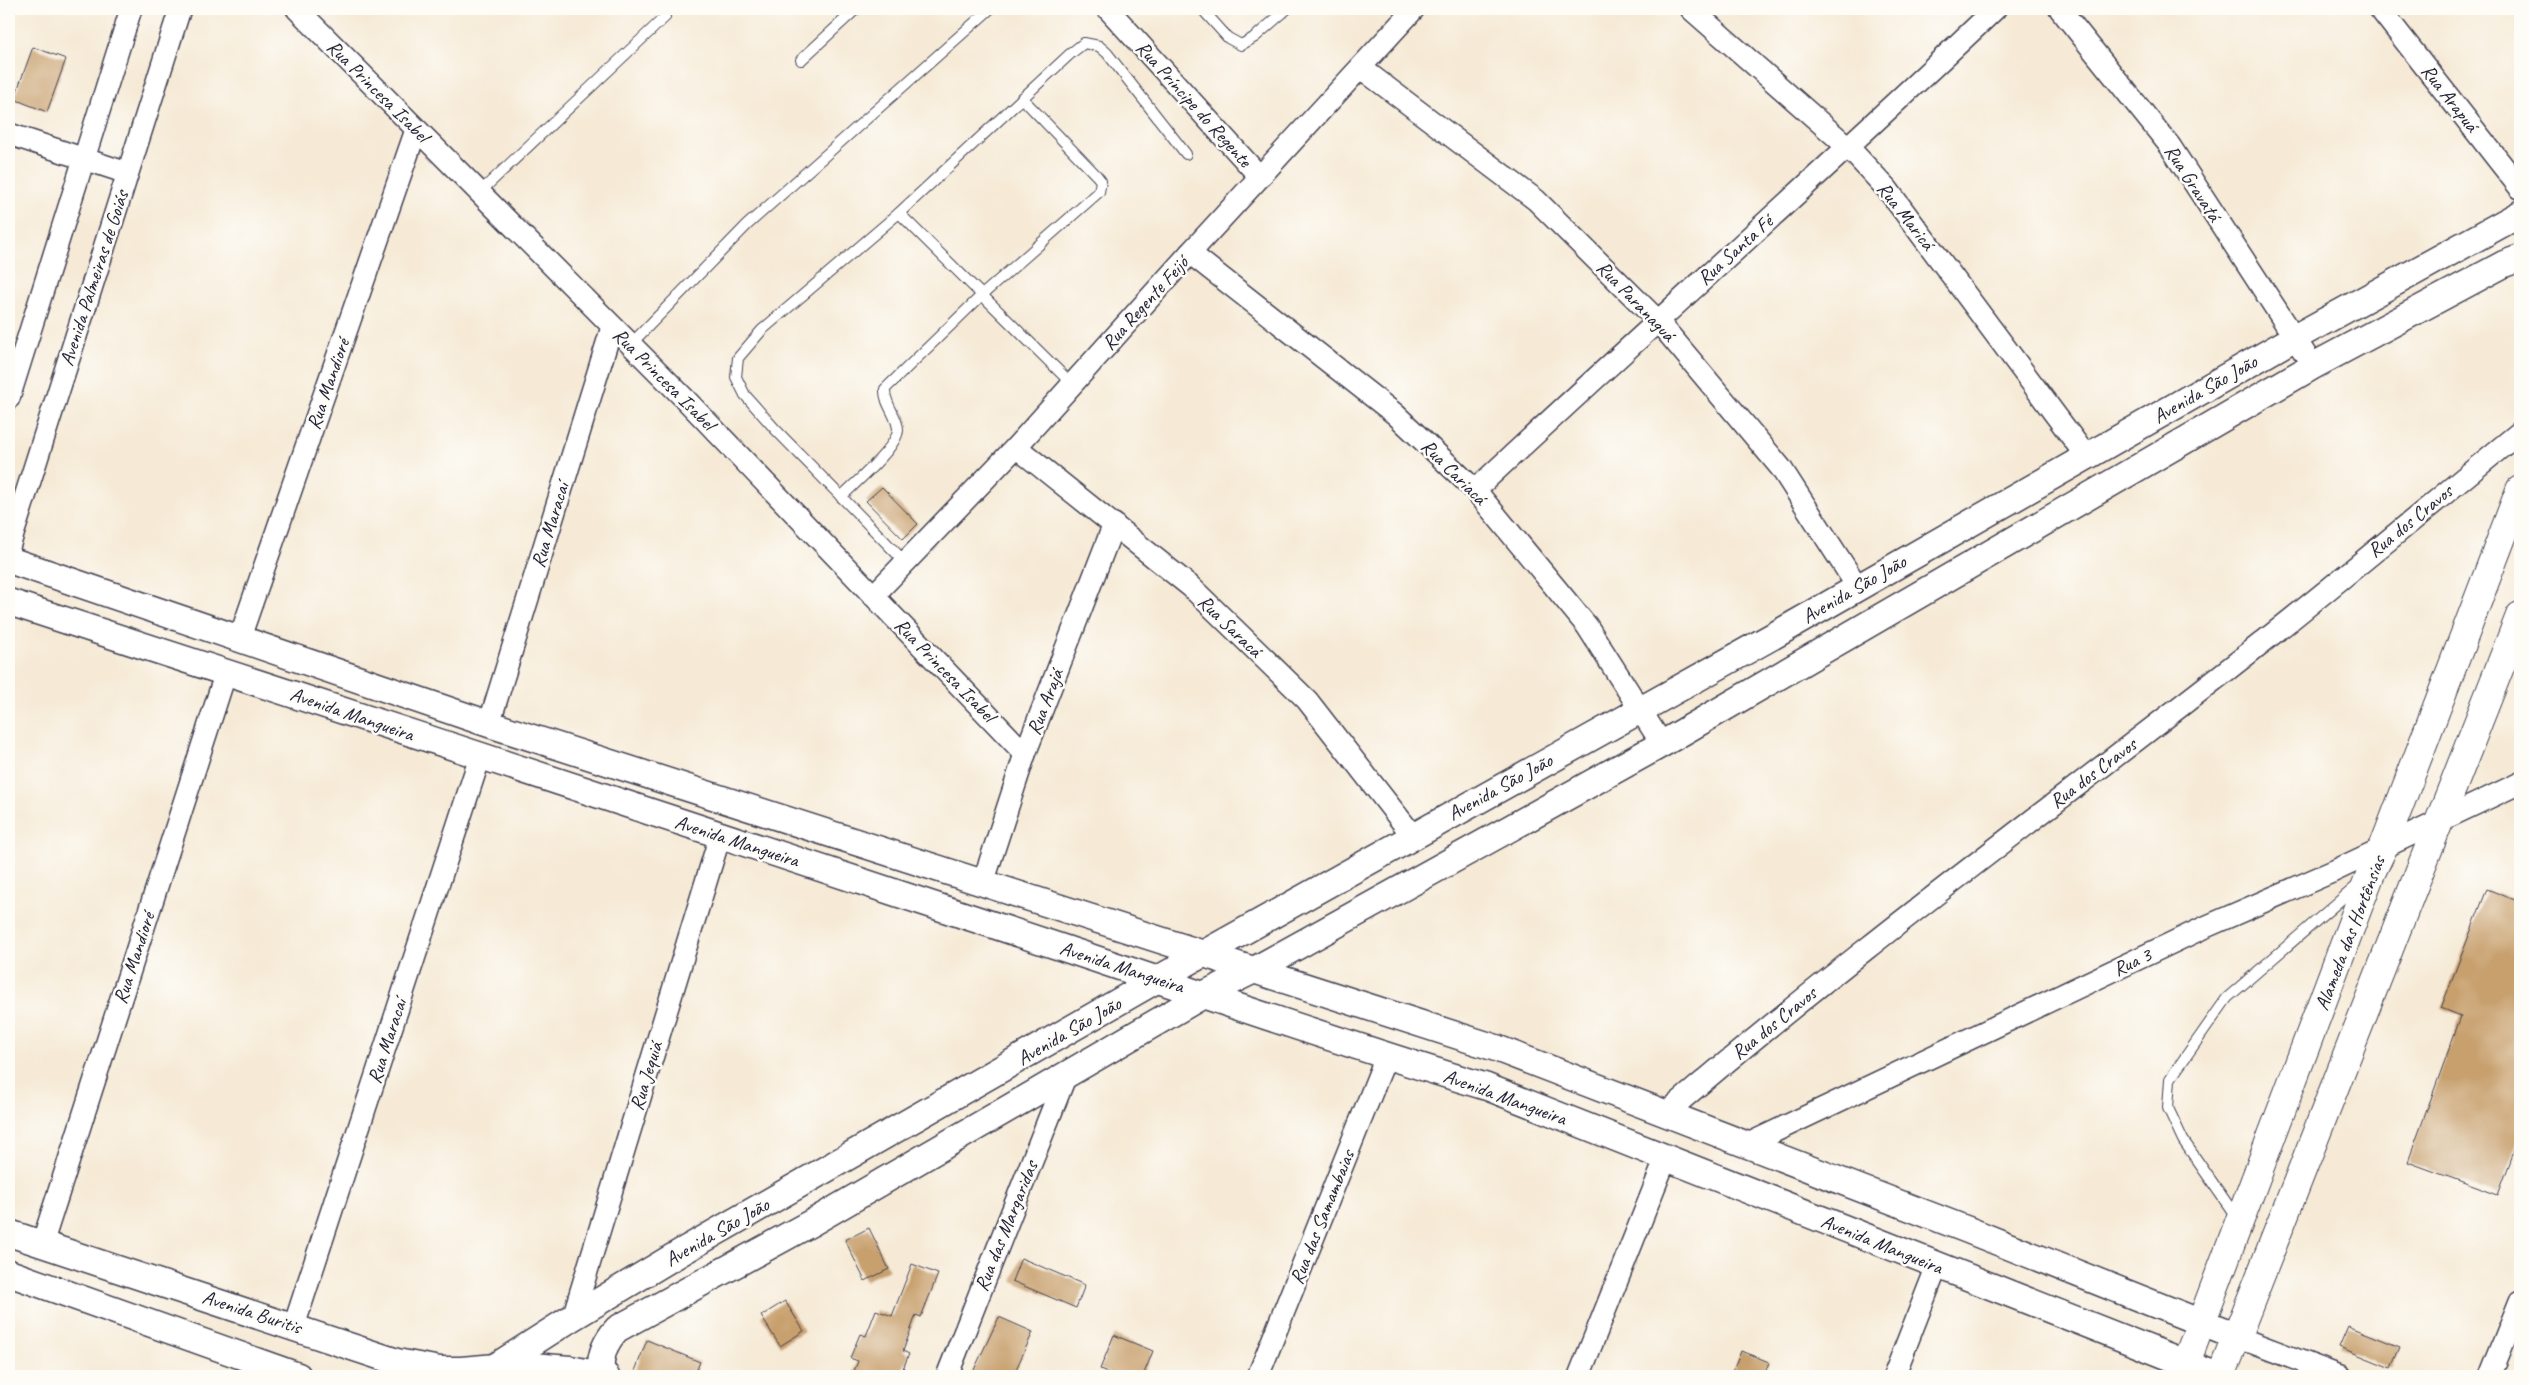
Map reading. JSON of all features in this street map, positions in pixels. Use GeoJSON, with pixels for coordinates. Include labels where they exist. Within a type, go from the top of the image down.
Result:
{"type":"FeatureCollection","features":[{"type":"Feature","properties":{"kind":"main road","name":"Alameda das Hortênsias"},"geometry":{"type":"LineString","coordinates":[[2183,1370],[2371,873],[2383,848],[2520,490]]}},
{"type":"Feature","properties":{"kind":"main road","name":"Alameda das Hortênsias"},"geometry":{"type":"LineString","coordinates":[[2220,1376],[2520,616]]}},
{"type":"Feature","properties":{"kind":"street"},"geometry":{"type":"LineString","coordinates":[[9,398],[130,9]]}},
{"type":"Feature","properties":{"kind":"street","name":"Avenida Palmeiras de Goiás"},"geometry":{"type":"LineString","coordinates":[[9,548],[180,9]]}},
{"type":"Feature","properties":{"kind":"street","name":"Rua Princesa Isabel"},"geometry":{"type":"LineString","coordinates":[[297,9],[630,345],[874,595],[1025,754]]}},
{"type":"Feature","properties":{"kind":"street","name":"Rua Príncipe do Regente"},"geometry":{"type":"LineString","coordinates":[[1108,9],[1260,177]]}},
{"type":"Feature","properties":{"kind":"street","name":"Rua Regente Feijó"},"geometry":{"type":"LineString","coordinates":[[874,595],[1016,447],[1190,253],[1414,9]]}},
{"type":"Feature","properties":{"kind":"street","name":"Rua Maricá"},"geometry":{"type":"LineString","coordinates":[[1691,9],[1849,148],[1888,190],[2086,456]]}},
{"type":"Feature","properties":{"kind":"street","name":"Rua Santa Fé"},"geometry":{"type":"LineString","coordinates":[[1475,490],[1657,320],[1849,148],[1995,9]]}},
{"type":"Feature","properties":{"kind":"street","name":"Rua Gravatá"},"geometry":{"type":"LineString","coordinates":[[2060,9],[2170,146],[2313,366]]}},
{"type":"Feature","properties":{"kind":"street","name":"Rua Arapuá"},"geometry":{"type":"LineString","coordinates":[[2380,9],[2520,188]]}},
{"type":"Feature","properties":{"kind":"street","name":"Rua Paranaguá"},"geometry":{"type":"LineString","coordinates":[[1361,68],[1536,200],[1657,320],[1781,468],[1857,586]]}},
{"type":"Feature","properties":{"kind":"street","name":"Rua Mandioré"},"geometry":{"type":"LineString","coordinates":[[240,638],[416,130]]}},
{"type":"Feature","properties":{"kind":"street"},"geometry":{"type":"LineString","coordinates":[[9,134],[127,173]]}},
{"type":"Feature","properties":{"kind":"street","name":"Avenida São João"},"geometry":{"type":"LineString","coordinates":[[494,1371],[573,1317],[683,1251],[1158,979],[1782,631],[1857,586],[2024,494],[2086,456],[2294,338],[2520,214]]}},
{"type":"Feature","properties":{"kind":"street","name":"Rua Cariacá"},"geometry":{"type":"LineString","coordinates":[[1190,253],[1395,414],[1475,490],[1587,626],[1662,744]]}},
{"type":"Feature","properties":{"kind":"street","name":"Avenida São João"},"geometry":{"type":"LineString","coordinates":[[602,1376],[603,1350],[607,1340],[617,1330],[813,1222],[1205,994],[1256,969],[1662,744],[2313,366],[2504,264],[2520,258]]}},
{"type":"Feature","properties":{"kind":"street","name":"Rua Maracaí"},"geometry":{"type":"LineString","coordinates":[[489,724],[612,327]]}},
{"type":"Feature","properties":{"kind":"street","name":"Rua dos Cravos"},"geometry":{"type":"LineString","coordinates":[[1665,1114],[1746,1044],[1926,901],[2215,680],[2520,432]]}},
{"type":"Feature","properties":{"kind":"street","name":"Rua Saracá"},"geometry":{"type":"LineString","coordinates":[[1016,447],[1190,586],[1307,700],[1413,836]]}},
{"type":"Feature","properties":{"kind":"street","name":"Rua Arajá"},"geometry":{"type":"LineString","coordinates":[[983,883],[1025,754],[1114,524]]}},
{"type":"Feature","properties":{"kind":"street","name":"Avenida Mangueira"},"geometry":{"type":"LineString","coordinates":[[9,560],[489,724],[1256,969],[1496,1048],[2237,1337]]}},
{"type":"Feature","properties":{"kind":"street","name":"Avenida Mangueira"},"geometry":{"type":"LineString","coordinates":[[9,602],[1205,994],[1386,1057],[1487,1087],[1937,1266],[2183,1370],[2220,1376]]}},
{"type":"Feature","properties":{"kind":"street","name":"Rua Mandioré"},"geometry":{"type":"LineString","coordinates":[[42,1244],[226,672]]}},
{"type":"Feature","properties":{"kind":"street","name":"Rua Maracaí"},"geometry":{"type":"LineString","coordinates":[[294,1326],[480,757]]}},
{"type":"Feature","properties":{"kind":"street","name":"Rua 3"},"geometry":{"type":"LineString","coordinates":[[1746,1145],[2203,928],[2383,848],[2520,783]]}},
{"type":"Feature","properties":{"kind":"street","name":"Rua Jequiá"},"geometry":{"type":"LineString","coordinates":[[573,1317],[720,836]]}},
{"type":"Feature","properties":{"kind":"street","name":"Rua das Samambaias"},"geometry":{"type":"LineString","coordinates":[[1258,1376],[1386,1057]]}},
{"type":"Feature","properties":{"kind":"street","name":"Rua das Margaridas"},"geometry":{"type":"LineString","coordinates":[[947,1376],[1066,1075]]}},
{"type":"Feature","properties":{"kind":"street"},"geometry":{"type":"LineString","coordinates":[[1579,1376],[1666,1158]]}},
{"type":"Feature","properties":{"kind":"street","name":"Avenida Buritis"},"geometry":{"type":"LineString","coordinates":[[9,1232],[294,1326],[396,1362],[424,1367],[494,1371],[520,1365],[602,1376]]}},
{"type":"Feature","properties":{"kind":"street"},"geometry":{"type":"LineString","coordinates":[[1894,1376],[1937,1266]]}},
{"type":"Feature","properties":{"kind":"street"},"geometry":{"type":"LineString","coordinates":[[9,1273],[298,1376]]}},
{"type":"Feature","properties":{"kind":"street"},"geometry":{"type":"LineString","coordinates":[[2490,1376],[2520,1301]]}},
{"type":"Feature","properties":{"kind":"street"},"geometry":{"type":"LineString","coordinates":[[2237,1337],[2340,1376]]}},
{"type":"Feature","properties":{"kind":"lane"},"geometry":{"type":"LineString","coordinates":[[801,60],[856,9]]}},
{"type":"Feature","properties":{"kind":"lane"},"geometry":{"type":"LineString","coordinates":[[630,345],[747,225],[990,9]]}},
{"type":"Feature","properties":{"kind":"lane"},"geometry":{"type":"LineString","coordinates":[[1202,9],[1228,38],[1241,45],[1255,37],[1287,9]]}},
{"type":"Feature","properties":{"kind":"lane"},"geometry":{"type":"LineString","coordinates":[[479,193],[665,17]]}},
{"type":"Feature","properties":{"kind":"lane"},"geometry":{"type":"LineString","coordinates":[[906,563],[745,395],[736,377],[738,358],[762,330],[899,213],[1084,43],[1098,46],[1107,53],[1186,154]]}},
{"type":"Feature","properties":{"kind":"lane"},"geometry":{"type":"LineString","coordinates":[[841,497],[894,443],[898,431],[892,410],[885,398],[885,389],[982,295],[1099,192],[1101,181],[1097,176],[1022,98]]}},
{"type":"Feature","properties":{"kind":"lane"},"geometry":{"type":"LineString","coordinates":[[899,213],[1072,384]]}},
{"type":"Feature","properties":{"kind":"lane"},"geometry":{"type":"LineString","coordinates":[[2239,1221],[2183,1140],[2168,1108],[2170,1079],[2226,998],[2371,873]]}},
{"type":"Feature","properties":{"kind":"building"},"geometry":{"type":"Polygon","coordinates":[[[33,47],[66,59],[47,112],[14,99],[33,47]]]}},
{"type":"Feature","properties":{"kind":"building"},"geometry":{"type":"Polygon","coordinates":[[[882,487],[918,524],[903,539],[866,501],[882,487]]]}},
{"type":"Feature","properties":{"kind":"building"},"geometry":{"type":"Polygon","coordinates":[[[2487,889],[2520,902],[2520,1135],[2498,1195],[2408,1162],[2461,1016],[2441,1008],[2487,889]]]}},
{"type":"Feature","properties":{"kind":"building"},"geometry":{"type":"Polygon","coordinates":[[[869,1228],[889,1269],[865,1281],[845,1240],[869,1228]]]}},
{"type":"Feature","properties":{"kind":"building"},"geometry":{"type":"Polygon","coordinates":[[[1021,1258],[1085,1285],[1076,1308],[1012,1281],[1021,1258]]]}},
{"type":"Feature","properties":{"kind":"building"},"geometry":{"type":"Polygon","coordinates":[[[912,1264],[938,1274],[921,1317],[916,1315],[903,1351],[909,1354],[900,1376],[852,1376],[858,1361],[850,1358],[860,1334],[866,1336],[876,1310],[892,1316],[912,1264]]]}},
{"type":"Feature","properties":{"kind":"building"},"geometry":{"type":"Polygon","coordinates":[[[785,1301],[804,1331],[780,1346],[761,1316],[785,1301]]]}},
{"type":"Feature","properties":{"kind":"building"},"geometry":{"type":"Polygon","coordinates":[[[999,1317],[1033,1332],[1013,1376],[971,1376],[999,1317]]]}},
{"type":"Feature","properties":{"kind":"building"},"geometry":{"type":"Polygon","coordinates":[[[2348,1326],[2400,1347],[2391,1368],[2339,1347],[2348,1326]]]}},
{"type":"Feature","properties":{"kind":"building"},"geometry":{"type":"Polygon","coordinates":[[[1114,1335],[1153,1351],[1143,1376],[1117,1376],[1100,1369],[1114,1335]]]}},
{"type":"Feature","properties":{"kind":"building"},"geometry":{"type":"Polygon","coordinates":[[[647,1340],[700,1362],[694,1376],[648,1376],[635,1371],[647,1340]]]}},
{"type":"Feature","properties":{"kind":"building"},"geometry":{"type":"Polygon","coordinates":[[[1741,1351],[1769,1362],[1764,1376],[1731,1376],[1741,1351]]]}}]}
